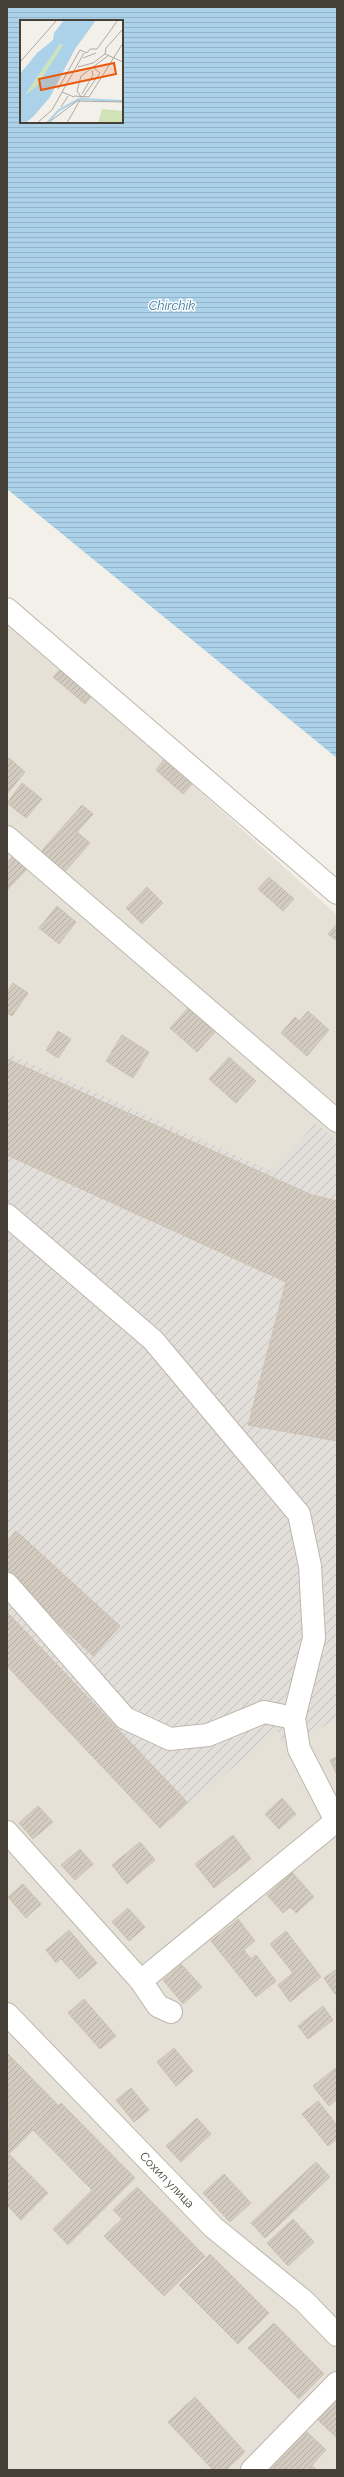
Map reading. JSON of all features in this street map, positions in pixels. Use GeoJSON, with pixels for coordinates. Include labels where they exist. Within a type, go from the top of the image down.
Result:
{"type":"FeatureCollection","features":[{"type":"Feature","properties":{"kind":"street"},"geometry":{"type":"LineString","coordinates":[[7,609],[337,893]]}},
{"type":"Feature","properties":{"kind":"street"},"geometry":{"type":"LineString","coordinates":[[7,837],[337,1121]]}},
{"type":"Feature","properties":{"kind":"street"},"geometry":{"type":"LineString","coordinates":[[7,1215],[152,1340],[299,1514],[310,1566],[314,1638],[294,1718],[299,1749],[336,1822],[141,1981]]}},
{"type":"Feature","properties":{"kind":"street"},"geometry":{"type":"LineString","coordinates":[[7,1584],[125,1718],[163,1736],[170,1739],[208,1735],[264,1712],[294,1718]]}},
{"type":"Feature","properties":{"kind":"street"},"geometry":{"type":"LineString","coordinates":[[7,1832],[141,1981],[158,2006],[171,2012]]}},
{"type":"Feature","properties":{"kind":"street","name":"Сохил улица"},"geometry":{"type":"LineString","coordinates":[[7,2014],[213,2227],[304,2301],[337,2335]]}},
{"type":"Feature","properties":{"kind":"street"},"geometry":{"type":"LineString","coordinates":[[252,2470],[337,2383]]}},
{"type":"Feature","properties":{"kind":"shaded area"},"geometry":{"type":"Polygon","coordinates":[[[7,617],[337,915],[337,2470],[7,2470],[7,617]]]}},
{"type":"Feature","properties":{"kind":"shaded area"},"geometry":{"type":"Polygon","coordinates":[[[7,1053],[272,1171],[316,1123],[337,1140],[337,1720],[284,1745],[277,1731],[160,1828],[7,1666],[7,1053]]]}},
{"type":"Feature","properties":{"kind":"water","name":"Chirchik"},"geometry":{"type":"Polygon","coordinates":[[[7,7],[337,7],[337,758],[7,489],[7,7]]]}},
{"type":"Feature","properties":{"kind":"building"},"geometry":{"type":"Polygon","coordinates":[[[64,665],[95,692],[85,704],[53,677],[64,665]]]}},
{"type":"Feature","properties":{"kind":"building"},"geometry":{"type":"Polygon","coordinates":[[[166,757],[194,782],[183,794],[156,770],[166,757]]]}},
{"type":"Feature","properties":{"kind":"building"},"geometry":{"type":"Polygon","coordinates":[[[9,758],[25,772],[7,794],[7,761],[9,758]]]}},
{"type":"Feature","properties":{"kind":"building"},"geometry":{"type":"Polygon","coordinates":[[[22,783],[42,799],[26,818],[7,803],[22,783]]]}},
{"type":"Feature","properties":{"kind":"building"},"geometry":{"type":"Polygon","coordinates":[[[82,805],[93,814],[77,832],[90,843],[62,875],[39,854],[82,805]]]}},
{"type":"Feature","properties":{"kind":"building"},"geometry":{"type":"Polygon","coordinates":[[[13,856],[27,869],[7,890],[7,863],[13,856]]]}},
{"type":"Feature","properties":{"kind":"building"},"geometry":{"type":"Polygon","coordinates":[[[269,877],[294,899],[283,911],[258,889],[269,877]]]}},
{"type":"Feature","properties":{"kind":"building"},"geometry":{"type":"Polygon","coordinates":[[[147,887],[163,903],[142,924],[126,908],[147,887]]]}},
{"type":"Feature","properties":{"kind":"building"},"geometry":{"type":"Polygon","coordinates":[[[57,906],[76,922],[59,944],[39,928],[57,906]]]}},
{"type":"Feature","properties":{"kind":"building"},"geometry":{"type":"Polygon","coordinates":[[[337,924],[337,941],[328,934],[337,924]]]}},
{"type":"Feature","properties":{"kind":"building"},"geometry":{"type":"Polygon","coordinates":[[[13,983],[28,993],[12,1016],[7,1013],[7,992],[13,983]]]}},
{"type":"Feature","properties":{"kind":"building"},"geometry":{"type":"Polygon","coordinates":[[[190,1006],[217,1030],[197,1052],[170,1028],[190,1006]]]}},
{"type":"Feature","properties":{"kind":"building"},"geometry":{"type":"Polygon","coordinates":[[[308,1011],[329,1030],[307,1056],[281,1033],[295,1017],[299,1021],[308,1011]]]}},
{"type":"Feature","properties":{"kind":"building"},"geometry":{"type":"Polygon","coordinates":[[[58,1031],[71,1039],[58,1058],[46,1050],[58,1031]]]}},
{"type":"Feature","properties":{"kind":"building"},"geometry":{"type":"Polygon","coordinates":[[[122,1035],[149,1052],[133,1078],[106,1061],[122,1035]]]}},
{"type":"Feature","properties":{"kind":"building"},"geometry":{"type":"Polygon","coordinates":[[[229,1057],[256,1081],[236,1103],[209,1079],[229,1057]]]}},
{"type":"Feature","properties":{"kind":"building"},"geometry":{"type":"Polygon","coordinates":[[[7,1059],[312,1195],[337,1201],[337,1441],[248,1425],[286,1282],[7,1155],[7,1059]]]}},
{"type":"Feature","properties":{"kind":"building"},"geometry":{"type":"Polygon","coordinates":[[[16,1531],[120,1626],[93,1656],[7,1575],[7,1541],[16,1531]]]}},
{"type":"Feature","properties":{"kind":"building"},"geometry":{"type":"Polygon","coordinates":[[[7,1612],[187,1802],[160,1828],[7,1666],[7,1612]]]}},
{"type":"Feature","properties":{"kind":"building"},"geometry":{"type":"Polygon","coordinates":[[[337,1757],[337,1775],[330,1760],[337,1757]]]}},
{"type":"Feature","properties":{"kind":"building"},"geometry":{"type":"Polygon","coordinates":[[[282,1798],[296,1814],[279,1829],[265,1814],[282,1798]]]}},
{"type":"Feature","properties":{"kind":"building"},"geometry":{"type":"Polygon","coordinates":[[[38,1806],[53,1822],[33,1839],[19,1823],[38,1806]]]}},
{"type":"Feature","properties":{"kind":"building"},"geometry":{"type":"Polygon","coordinates":[[[233,1835],[251,1859],[214,1888],[195,1864],[233,1835]]]}},
{"type":"Feature","properties":{"kind":"building"},"geometry":{"type":"Polygon","coordinates":[[[140,1842],[155,1860],[127,1884],[112,1865],[140,1842]]]}},
{"type":"Feature","properties":{"kind":"building"},"geometry":{"type":"Polygon","coordinates":[[[80,1849],[93,1864],[75,1880],[61,1865],[80,1849]]]}},
{"type":"Feature","properties":{"kind":"building"},"geometry":{"type":"Polygon","coordinates":[[[292,1872],[314,1897],[296,1913],[290,1907],[283,1913],[267,1895],[292,1872]]]}},
{"type":"Feature","properties":{"kind":"building"},"geometry":{"type":"Polygon","coordinates":[[[23,1884],[41,1904],[26,1918],[8,1897],[23,1884]]]}},
{"type":"Feature","properties":{"kind":"building"},"geometry":{"type":"Polygon","coordinates":[[[128,1908],[145,1927],[129,1941],[112,1922],[128,1908]]]}},
{"type":"Feature","properties":{"kind":"building"},"geometry":{"type":"Polygon","coordinates":[[[238,1919],[255,1941],[228,1962],[211,1941],[238,1919]]]}},
{"type":"Feature","properties":{"kind":"building"},"geometry":{"type":"Polygon","coordinates":[[[69,1930],[97,1963],[79,1979],[61,1959],[56,1963],[46,1950],[69,1930]]]}},
{"type":"Feature","properties":{"kind":"building"},"geometry":{"type":"Polygon","coordinates":[[[286,1931],[321,1977],[290,2002],[278,1985],[293,1973],[270,1944],[286,1931]]]}},
{"type":"Feature","properties":{"kind":"building"},"geometry":{"type":"Polygon","coordinates":[[[244,1950],[251,1959],[256,1955],[276,1981],[256,1997],[228,1962],[244,1950]]]}},
{"type":"Feature","properties":{"kind":"building"},"geometry":{"type":"Polygon","coordinates":[[[181,1964],[202,1987],[183,2004],[163,1980],[181,1964]]]}},
{"type":"Feature","properties":{"kind":"building"},"geometry":{"type":"Polygon","coordinates":[[[337,1969],[337,1993],[335,1994],[324,1978],[337,1969]]]}},
{"type":"Feature","properties":{"kind":"building"},"geometry":{"type":"Polygon","coordinates":[[[84,1999],[116,2036],[100,2049],[68,2013],[84,1999]]]}},
{"type":"Feature","properties":{"kind":"building"},"geometry":{"type":"Polygon","coordinates":[[[323,2006],[333,2020],[308,2039],[298,2026],[323,2006]]]}},
{"type":"Feature","properties":{"kind":"building"},"geometry":{"type":"Polygon","coordinates":[[[174,2048],[193,2071],[176,2086],[157,2062],[174,2048]]]}},
{"type":"Feature","properties":{"kind":"building"},"geometry":{"type":"Polygon","coordinates":[[[7,2053],[58,2105],[7,2156],[9,2126],[7,2053]]]}},
{"type":"Feature","properties":{"kind":"building"},"geometry":{"type":"Polygon","coordinates":[[[337,2067],[337,2099],[329,2106],[313,2086],[337,2067]]]}},
{"type":"Feature","properties":{"kind":"building"},"geometry":{"type":"Polygon","coordinates":[[[131,2088],[149,2110],[134,2122],[116,2100],[131,2088]]]}},
{"type":"Feature","properties":{"kind":"building"},"geometry":{"type":"Polygon","coordinates":[[[318,2101],[337,2125],[337,2139],[328,2146],[302,2114],[318,2101]]]}},
{"type":"Feature","properties":{"kind":"building"},"geometry":{"type":"Polygon","coordinates":[[[61,2103],[135,2178],[68,2245],[53,2229],[92,2190],[33,2130],[61,2103]]]}},
{"type":"Feature","properties":{"kind":"building"},"geometry":{"type":"Polygon","coordinates":[[[197,2118],[211,2134],[181,2162],[166,2146],[197,2118]]]}},
{"type":"Feature","properties":{"kind":"building"},"geometry":{"type":"Polygon","coordinates":[[[9,2154],[48,2193],[21,2220],[7,2205],[7,2156],[9,2154]]]}},
{"type":"Feature","properties":{"kind":"building"},"geometry":{"type":"Polygon","coordinates":[[[316,2162],[330,2177],[265,2238],[251,2223],[316,2162]]]}},
{"type":"Feature","properties":{"kind":"building"},"geometry":{"type":"Polygon","coordinates":[[[224,2174],[251,2203],[230,2222],[203,2193],[224,2174]]]}},
{"type":"Feature","properties":{"kind":"building"},"geometry":{"type":"Polygon","coordinates":[[[137,2187],[205,2256],[164,2296],[104,2236],[122,2219],[113,2210],[137,2187]]]}},
{"type":"Feature","properties":{"kind":"building"},"geometry":{"type":"Polygon","coordinates":[[[293,2219],[314,2242],[288,2266],[267,2243],[293,2219]]]}},
{"type":"Feature","properties":{"kind":"building"},"geometry":{"type":"Polygon","coordinates":[[[210,2254],[269,2313],[238,2344],[179,2285],[210,2254]]]}},
{"type":"Feature","properties":{"kind":"building"},"geometry":{"type":"Polygon","coordinates":[[[274,2323],[324,2374],[299,2399],[248,2348],[274,2323]]]}},
{"type":"Feature","properties":{"kind":"building"},"geometry":{"type":"Polygon","coordinates":[[[195,2397],[245,2452],[226,2470],[213,2470],[168,2422],[195,2397]]]}},
{"type":"Feature","properties":{"kind":"building"},"geometry":{"type":"Polygon","coordinates":[[[337,2401],[337,2438],[318,2420],[337,2401]]]}},
{"type":"Feature","properties":{"kind":"building"},"geometry":{"type":"Polygon","coordinates":[[[306,2431],[326,2450],[312,2465],[317,2470],[285,2470],[276,2461],[306,2431]]]}},
{"type":"Feature","properties":{"kind":"building"},"geometry":{"type":"Polygon","coordinates":[[[274,2460],[285,2470],[264,2470],[274,2460]]]}}]}
